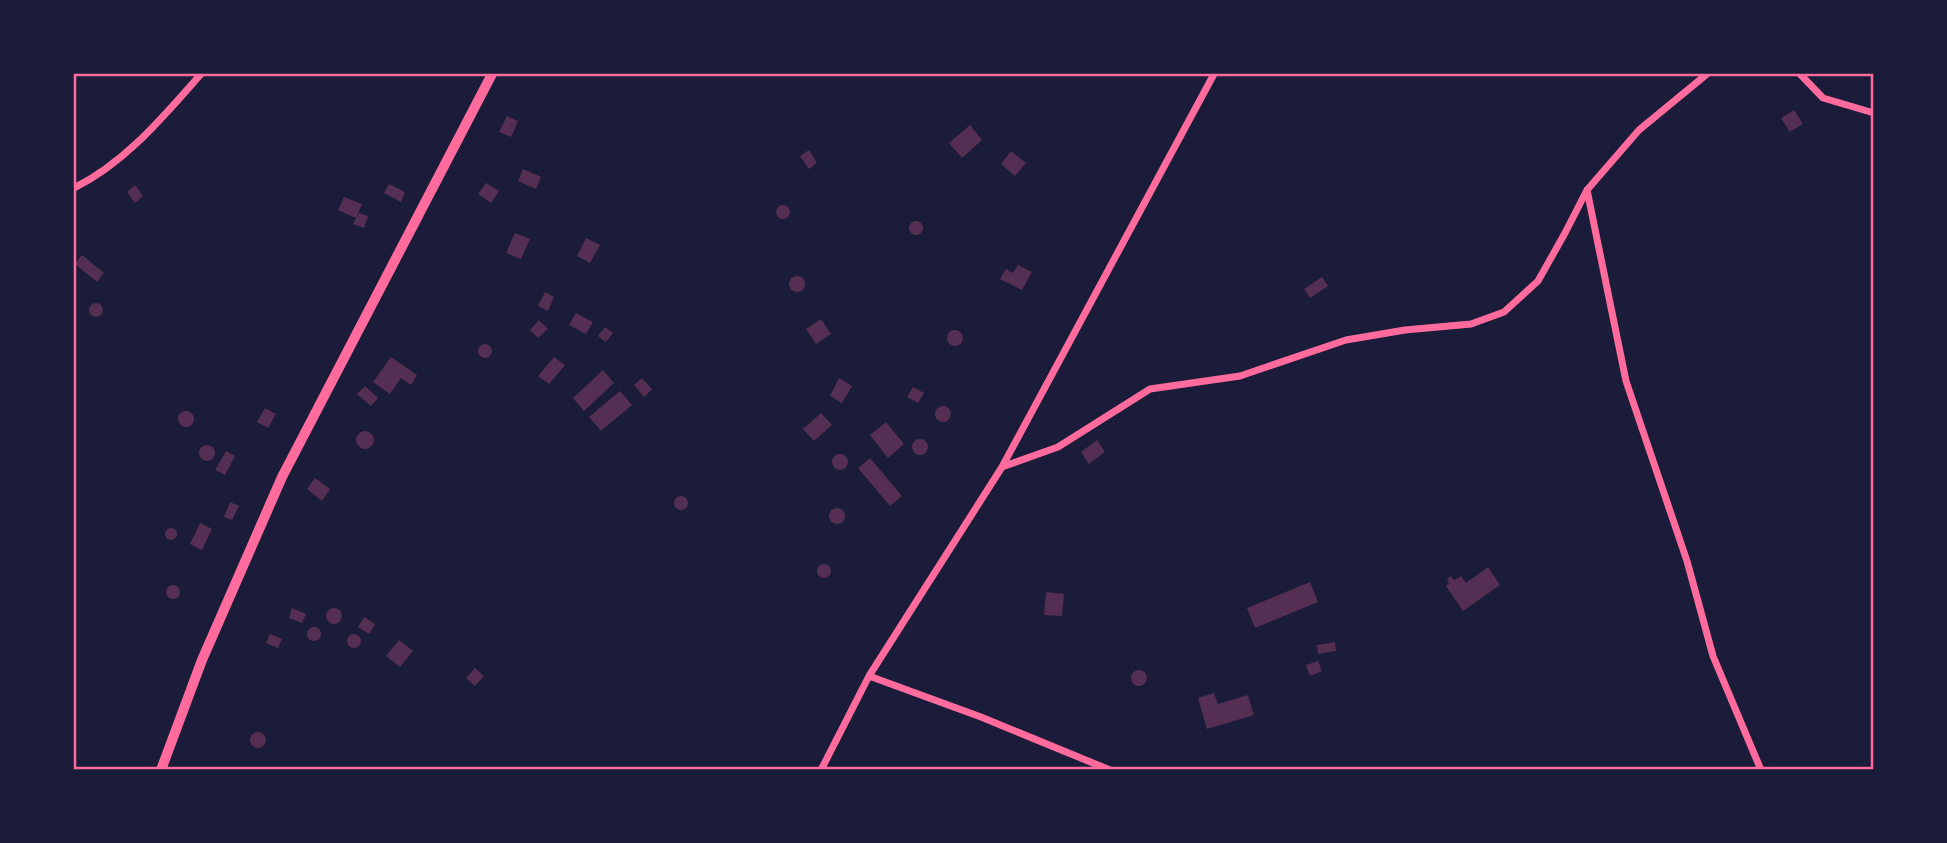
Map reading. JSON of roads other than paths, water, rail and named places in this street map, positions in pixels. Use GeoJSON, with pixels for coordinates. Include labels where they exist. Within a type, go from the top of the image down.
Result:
{"type":"FeatureCollection","features":[{"type":"Feature","properties":{"kind":"main road"},"geometry":{"type":"LineString","coordinates":[[161,769],[202,660],[282,477],[492,74]]}},
{"type":"Feature","properties":{"kind":"street"},"geometry":{"type":"LineString","coordinates":[[74,188],[91,179],[149,133],[201,74]]}},
{"type":"Feature","properties":{"kind":"street"},"geometry":{"type":"LineString","coordinates":[[821,769],[869,676],[1002,467],[1214,74]]}},
{"type":"Feature","properties":{"kind":"street"},"geometry":{"type":"LineString","coordinates":[[1002,467],[1058,447],[1150,389],[1240,376],[1346,340],[1405,330],[1471,324],[1504,312],[1538,281],[1587,190],[1639,130],[1707,74]]}},
{"type":"Feature","properties":{"kind":"street"},"geometry":{"type":"LineString","coordinates":[[1800,74],[1824,98],[1874,113]]}},
{"type":"Feature","properties":{"kind":"street"},"geometry":{"type":"LineString","coordinates":[[1587,190],[1626,381],[1687,561],[1713,656],[1757,756],[1760,769]]}},
{"type":"Feature","properties":{"kind":"street"},"geometry":{"type":"LineString","coordinates":[[869,676],[981,716],[1110,769]]}}]}
